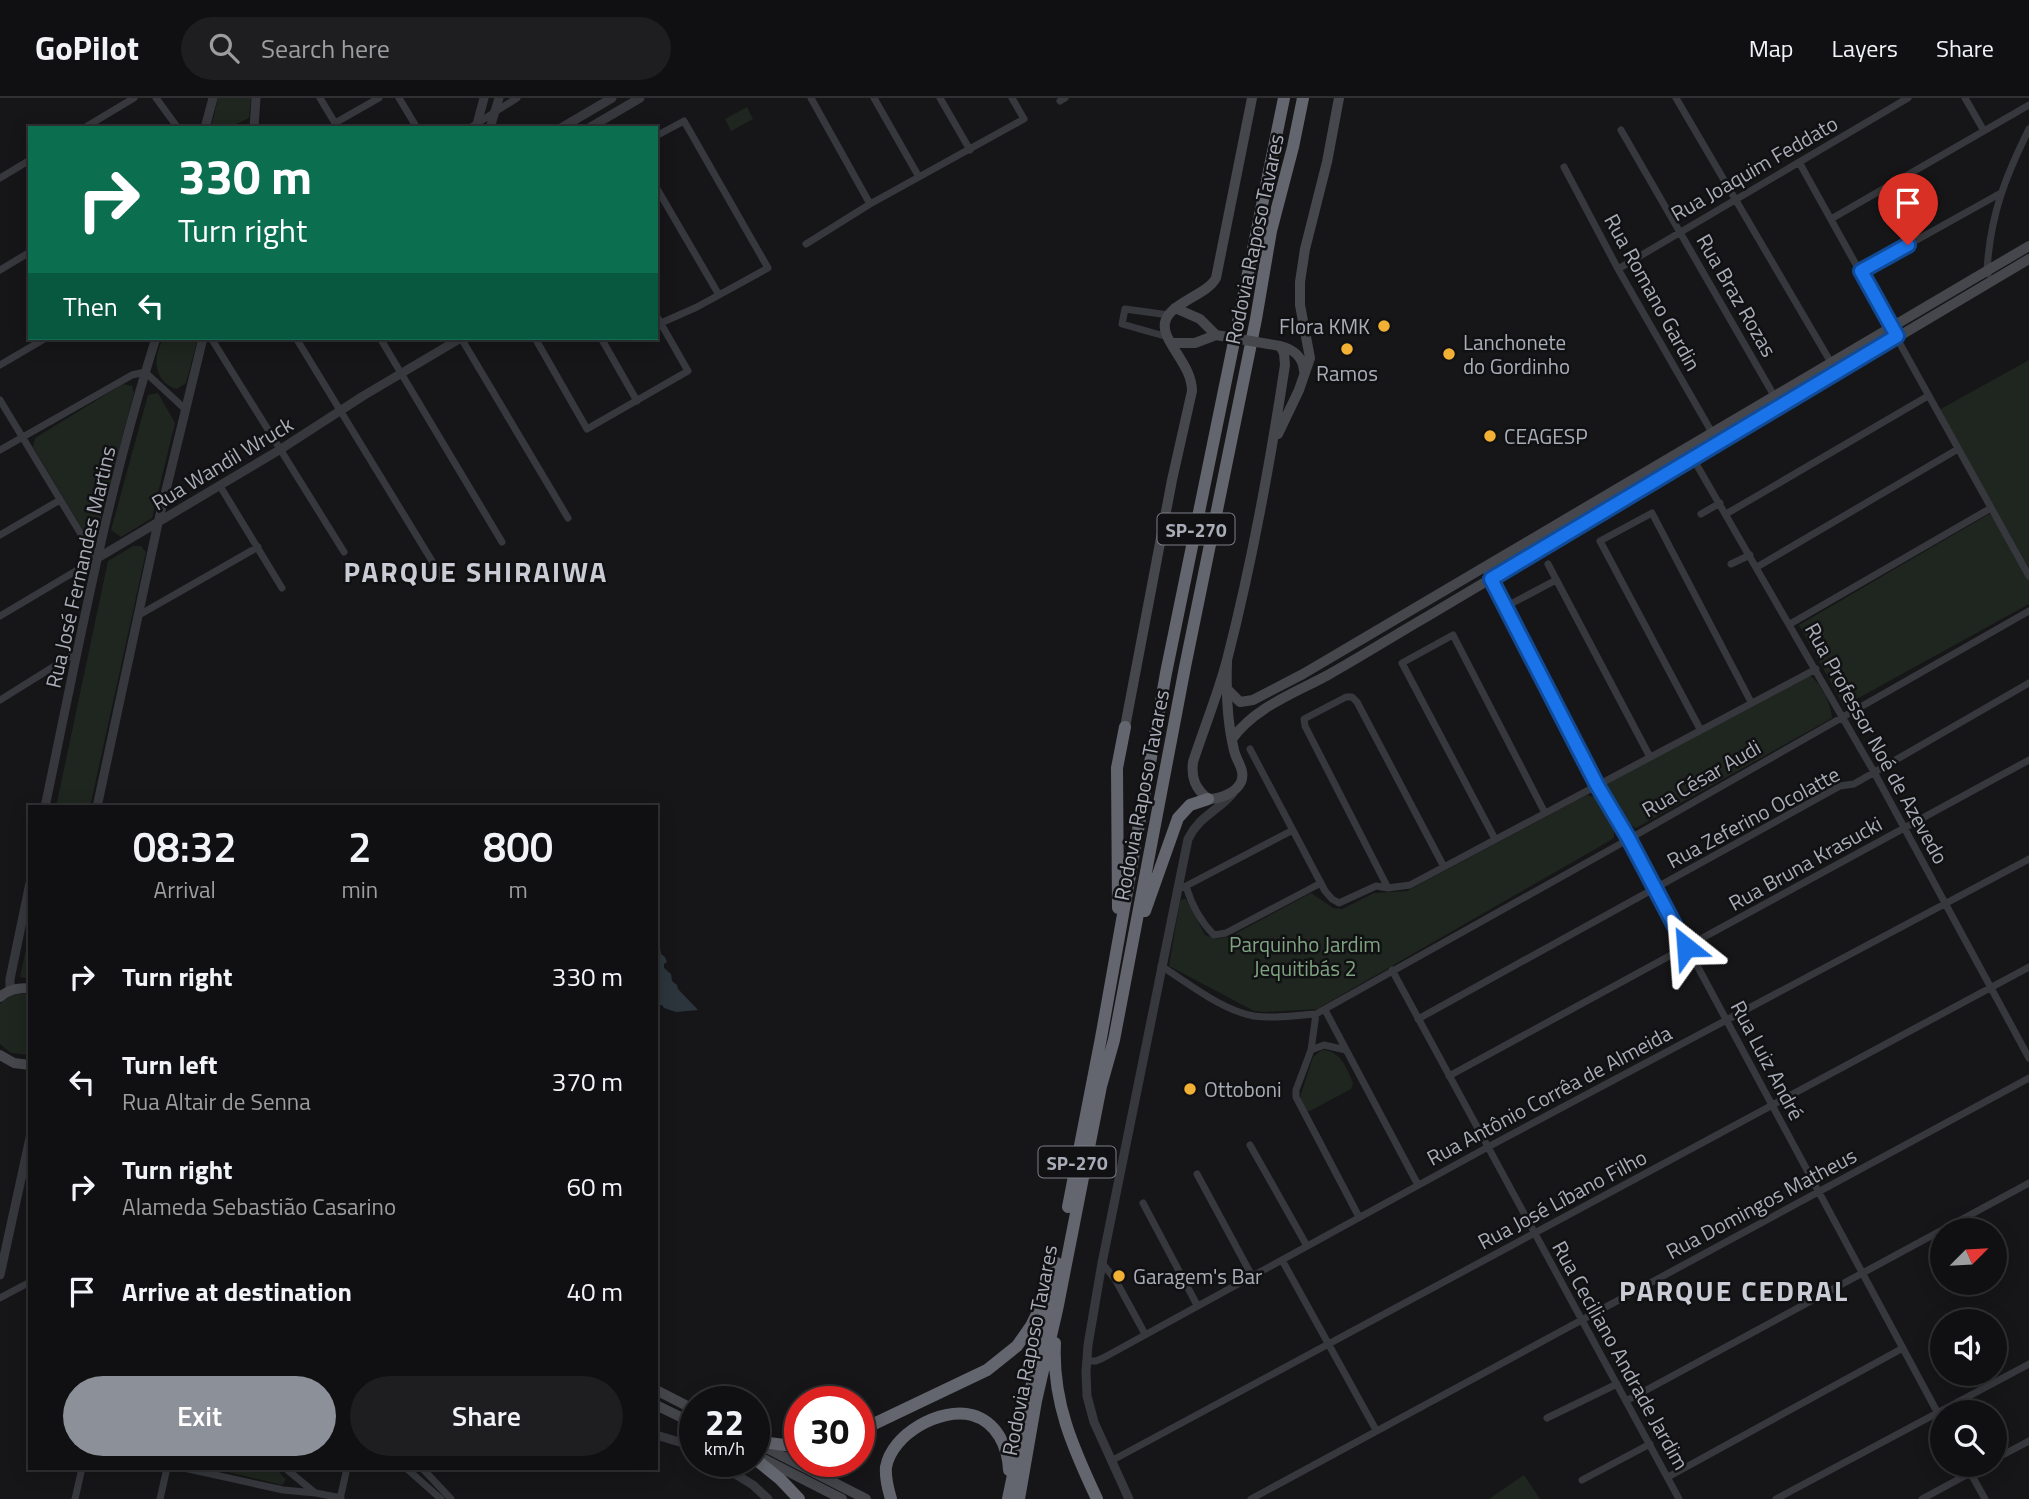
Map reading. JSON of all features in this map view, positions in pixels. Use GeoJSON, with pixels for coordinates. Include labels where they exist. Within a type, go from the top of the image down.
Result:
{"type":"FeatureCollection","features":[{"type":"Feature","properties":{"kind":"highway","name":"Rodovia Raposo Tavares"},"geometry":{"type":"LineString","coordinates":[[1009,1493],[1056,1271],[1166,673],[1284,98]]}},
{"type":"Feature","properties":{"kind":"highway","name":"Rodovia Raposo Tavares"},"geometry":{"type":"LineString","coordinates":[[1020,1499],[1036,1401],[1057,1310],[1101,1086],[1114,1040],[1182,680],[1254,333],[1271,231],[1303,98]]}},
{"type":"Feature","properties":{"kind":"highway"},"geometry":{"type":"LineString","coordinates":[[1115,961],[1119,890],[1117,768],[1125,727]]}},
{"type":"Feature","properties":{"kind":"highway"},"geometry":{"type":"LineString","coordinates":[[1129,958],[1178,818],[1191,805],[1208,799]]}},
{"type":"Feature","properties":{"kind":"highway"},"geometry":{"type":"LineString","coordinates":[[875,1423],[987,1370],[1017,1346],[1031,1326],[1056,1271]]}},
{"type":"Feature","properties":{"kind":"highway"},"geometry":{"type":"LineString","coordinates":[[1057,1310],[1054,1355],[1060,1405],[1072,1447],[1097,1499]]}},
{"type":"Feature","properties":{"kind":"highway"},"geometry":{"type":"LineString","coordinates":[[891,1499],[886,1468],[897,1444],[918,1426],[957,1414],[972,1415],[995,1430],[1008,1455],[1009,1493]]}},
{"type":"Feature","properties":{"kind":"highway"},"geometry":{"type":"LineString","coordinates":[[770,1470],[799,1499]]}},
{"type":"Feature","properties":{"kind":"main road"},"geometry":{"type":"LineString","coordinates":[[1125,727],[1172,480],[1192,391],[1191,379],[1165,326],[1172,311],[1208,289],[1216,278],[1252,98]]}},
{"type":"Feature","properties":{"kind":"main road"},"geometry":{"type":"LineString","coordinates":[[1273,444],[1299,390],[1310,358],[1300,305],[1302,271],[1311,218],[1327,162],[1339,98]]}},
{"type":"Feature","properties":{"kind":"main road"},"geometry":{"type":"LineString","coordinates":[[1232,739],[1244,724],[1262,710],[1331,673],[1718,443],[1778,401],[2029,246]]}},
{"type":"Feature","properties":{"kind":"main road"},"geometry":{"type":"LineString","coordinates":[[1895,331],[2029,259]]}},
{"type":"Feature","properties":{"kind":"main road"},"geometry":{"type":"LineString","coordinates":[[1172,311],[1200,319],[1216,335]]}},
{"type":"Feature","properties":{"kind":"main road"},"geometry":{"type":"LineString","coordinates":[[1170,340],[1195,343],[1216,335],[1280,346],[1289,349],[1300,359],[1304,375]]}},
{"type":"Feature","properties":{"kind":"main road"},"geometry":{"type":"LineString","coordinates":[[1227,662],[1226,688],[1235,755],[1242,771],[1241,783],[1220,798],[1208,799],[1194,783],[1193,762],[1227,662],[1273,444],[1285,365],[1280,346]]}},
{"type":"Feature","properties":{"kind":"main road"},"geometry":{"type":"LineString","coordinates":[[1226,688],[1240,702],[1253,700],[1303,674],[1712,432],[1778,401]]}},
{"type":"Feature","properties":{"kind":"main road"},"geometry":{"type":"LineString","coordinates":[[4,993],[28,988]]}},
{"type":"Feature","properties":{"kind":"main road"},"geometry":{"type":"LineString","coordinates":[[0,1055],[28,1068]]}},
{"type":"Feature","properties":{"kind":"main road"},"geometry":{"type":"LineString","coordinates":[[658,1391],[679,1402]]}},
{"type":"Feature","properties":{"kind":"main road"},"geometry":{"type":"LineString","coordinates":[[658,1406],[679,1416]]}},
{"type":"Feature","properties":{"kind":"main road"},"geometry":{"type":"LineString","coordinates":[[770,1449],[866,1499]]}},
{"type":"Feature","properties":{"kind":"main road"},"geometry":{"type":"LineString","coordinates":[[770,1464],[842,1499]]}},
{"type":"Feature","properties":{"kind":"street"},"geometry":{"type":"LineString","coordinates":[[87,126],[134,98]]}},
{"type":"Feature","properties":{"kind":"street"},"geometry":{"type":"LineString","coordinates":[[156,98],[177,126]]}},
{"type":"Feature","properties":{"kind":"street"},"geometry":{"type":"LineString","coordinates":[[206,126],[213,98]]}},
{"type":"Feature","properties":{"kind":"street"},"geometry":{"type":"LineString","coordinates":[[254,126],[256,98]]}},
{"type":"Feature","properties":{"kind":"street"},"geometry":{"type":"LineString","coordinates":[[320,98],[337,125],[379,98]]}},
{"type":"Feature","properties":{"kind":"street"},"geometry":{"type":"LineString","coordinates":[[399,98],[416,126]]}},
{"type":"Feature","properties":{"kind":"street"},"geometry":{"type":"LineString","coordinates":[[474,126],[484,98]]}},
{"type":"Feature","properties":{"kind":"street"},"geometry":{"type":"LineString","coordinates":[[491,126],[499,98]]}},
{"type":"Feature","properties":{"kind":"street"},"geometry":{"type":"LineString","coordinates":[[475,126],[495,110],[517,98]]}},
{"type":"Feature","properties":{"kind":"street"},"geometry":{"type":"LineString","coordinates":[[564,126],[612,98]]}},
{"type":"Feature","properties":{"kind":"street"},"geometry":{"type":"LineString","coordinates":[[592,126],[640,98]]}},
{"type":"Feature","properties":{"kind":"street"},"geometry":{"type":"LineString","coordinates":[[811,98],[870,204]]}},
{"type":"Feature","properties":{"kind":"street"},"geometry":{"type":"LineString","coordinates":[[874,98],[919,177]]}},
{"type":"Feature","properties":{"kind":"street"},"geometry":{"type":"LineString","coordinates":[[940,98],[970,150]]}},
{"type":"Feature","properties":{"kind":"street"},"geometry":{"type":"LineString","coordinates":[[806,244],[870,204],[1024,120],[1012,98]]}},
{"type":"Feature","properties":{"kind":"street"},"geometry":{"type":"LineString","coordinates":[[1676,98],[1834,368]]}},
{"type":"Feature","properties":{"kind":"street","name":"Rua Joaquim Feddato"},"geometry":{"type":"LineString","coordinates":[[1618,269],[1908,98]]}},
{"type":"Feature","properties":{"kind":"street"},"geometry":{"type":"LineString","coordinates":[[1965,98],[1984,131]]}},
{"type":"Feature","properties":{"kind":"street"},"geometry":{"type":"LineString","coordinates":[[1831,219],[2029,105]]}},
{"type":"Feature","properties":{"kind":"street"},"geometry":{"type":"LineString","coordinates":[[536,340],[587,429],[688,371],[658,319],[719,295],[768,268],[684,121],[658,134]]}},
{"type":"Feature","properties":{"kind":"street"},"geometry":{"type":"LineString","coordinates":[[1992,281],[1987,271],[1991,226],[2010,165],[2029,129]]}},
{"type":"Feature","properties":{"kind":"street","name":"Rua Braz Rozas"},"geometry":{"type":"LineString","coordinates":[[1620,130],[1778,401]]}},
{"type":"Feature","properties":{"kind":"street"},"geometry":{"type":"LineString","coordinates":[[0,178],[28,161]]}},
{"type":"Feature","properties":{"kind":"street"},"geometry":{"type":"LineString","coordinates":[[1799,162],[2029,576]]}},
{"type":"Feature","properties":{"kind":"street","name":"Rua Romano Gardin"},"geometry":{"type":"LineString","coordinates":[[1564,167],[1618,269],[1718,443]]}},
{"type":"Feature","properties":{"kind":"street"},"geometry":{"type":"LineString","coordinates":[[658,190],[719,295]]}},
{"type":"Feature","properties":{"kind":"street"},"geometry":{"type":"LineString","coordinates":[[1861,271],[2001,193]]}},
{"type":"Feature","properties":{"kind":"street"},"geometry":{"type":"LineString","coordinates":[[0,270],[28,253]]}},
{"type":"Feature","properties":{"kind":"street"},"geometry":{"type":"LineString","coordinates":[[1170,340],[1122,324],[1125,309],[1172,311]]}},
{"type":"Feature","properties":{"kind":"street"},"geometry":{"type":"LineString","coordinates":[[0,365],[43,340]]}},
{"type":"Feature","properties":{"kind":"street","name":"Rua José Fernandes Martins"},"geometry":{"type":"LineString","coordinates":[[46,805],[96,559],[155,340]]}},
{"type":"Feature","properties":{"kind":"street"},"geometry":{"type":"LineString","coordinates":[[97,805],[158,523],[202,340]]}},
{"type":"Feature","properties":{"kind":"street"},"geometry":{"type":"LineString","coordinates":[[213,340],[344,552]]}},
{"type":"Feature","properties":{"kind":"street"},"geometry":{"type":"LineString","coordinates":[[297,340],[443,579]]}},
{"type":"Feature","properties":{"kind":"street"},"geometry":{"type":"LineString","coordinates":[[381,340],[502,542]]}},
{"type":"Feature","properties":{"kind":"street","name":"Rua Wandil Wruck"},"geometry":{"type":"LineString","coordinates":[[0,616],[281,449],[458,340]]}},
{"type":"Feature","properties":{"kind":"street"},"geometry":{"type":"LineString","coordinates":[[462,340],[568,518]]}},
{"type":"Feature","properties":{"kind":"street"},"geometry":{"type":"LineString","coordinates":[[602,340],[637,401]]}},
{"type":"Feature","properties":{"kind":"street"},"geometry":{"type":"LineString","coordinates":[[0,450],[132,375],[145,372],[185,410]]}},
{"type":"Feature","properties":{"kind":"street"},"geometry":{"type":"LineString","coordinates":[[1726,514],[1928,396]]}},
{"type":"Feature","properties":{"kind":"street"},"geometry":{"type":"LineString","coordinates":[[0,400],[96,559]]}},
{"type":"Feature","properties":{"kind":"street","name":"Rua Professor Noé de Azevedo"},"geometry":{"type":"LineString","coordinates":[[1687,447],[1843,716],[2029,1058]]}},
{"type":"Feature","properties":{"kind":"street"},"geometry":{"type":"LineString","coordinates":[[1757,567],[1958,449]]}},
{"type":"Feature","properties":{"kind":"street"},"geometry":{"type":"LineString","coordinates":[[220,485],[282,588]]}},
{"type":"Feature","properties":{"kind":"street"},"geometry":{"type":"LineString","coordinates":[[0,535],[60,500]]}},
{"type":"Feature","properties":{"kind":"street"},"geometry":{"type":"LineString","coordinates":[[1701,513],[1720,503]]}},
{"type":"Feature","properties":{"kind":"street"},"geometry":{"type":"LineString","coordinates":[[1790,624],[1991,508]]}},
{"type":"Feature","properties":{"kind":"street"},"geometry":{"type":"LineString","coordinates":[[1700,729],[1600,541],[1652,513],[1751,702]]}},
{"type":"Feature","properties":{"kind":"street"},"geometry":{"type":"LineString","coordinates":[[139,615],[258,547]]}},
{"type":"Feature","properties":{"kind":"street"},"geometry":{"type":"LineString","coordinates":[[1731,564],[1750,555]]}},
{"type":"Feature","properties":{"kind":"street"},"geometry":{"type":"LineString","coordinates":[[1548,565],[1650,757]]}},
{"type":"Feature","properties":{"kind":"street","name":"Rua Luiz André"},"geometry":{"type":"LineString","coordinates":[[1484,568],[1597,785],[1629,839],[1931,1400]]}},
{"type":"Feature","properties":{"kind":"street"},"geometry":{"type":"LineString","coordinates":[[1505,607],[1556,580]]}},
{"type":"Feature","properties":{"kind":"street","name":"Rua César Audi"},"geometry":{"type":"LineString","coordinates":[[1161,967],[1241,1013],[1265,1017],[1315,1014],[1325,1010],[2029,611]]}},
{"type":"Feature","properties":{"kind":"street"},"geometry":{"type":"LineString","coordinates":[[1495,839],[1402,663],[1453,635],[1545,813]]}},
{"type":"Feature","properties":{"kind":"street"},"geometry":{"type":"LineString","coordinates":[[0,700],[77,652]]}},
{"type":"Feature","properties":{"kind":"street"},"geometry":{"type":"LineString","coordinates":[[1250,749],[1321,883],[1332,899],[1339,903],[1376,886],[1388,888],[1410,885],[1816,669]]}},
{"type":"Feature","properties":{"kind":"street","name":"Rua Zeferino Ocolatte"},"geometry":{"type":"LineString","coordinates":[[1418,1019],[1840,786],[1854,784],[2029,683]]}},
{"type":"Feature","properties":{"kind":"street"},"geometry":{"type":"LineString","coordinates":[[1388,888],[1305,726],[1304,719],[1346,697],[1352,697],[1357,702],[1444,867]]}},
{"type":"Feature","properties":{"kind":"street","name":"Rua Bruna Krasucki"},"geometry":{"type":"LineString","coordinates":[[1449,1076],[2029,761]]}},
{"type":"Feature","properties":{"kind":"street"},"geometry":{"type":"LineString","coordinates":[[1129,1499],[1094,1422],[1087,1396],[1087,1361],[1102,1263],[1161,967],[1182,888],[1188,839],[1192,830],[1205,816],[1237,788]]}},
{"type":"Feature","properties":{"kind":"street"},"geometry":{"type":"LineString","coordinates":[[1182,888],[1293,830]]}},
{"type":"Feature","properties":{"kind":"street","name":"Rua Antônio Corrêa de Almeida"},"geometry":{"type":"LineString","coordinates":[[1087,1361],[1103,1358],[1488,1147],[2029,859]]}},
{"type":"Feature","properties":{"kind":"street"},"geometry":{"type":"LineString","coordinates":[[1182,888],[1189,895],[1206,928],[1214,935],[1226,933],[1321,883]]}},
{"type":"Feature","properties":{"kind":"street"},"geometry":{"type":"LineString","coordinates":[[4,993],[10,979],[28,893]]}},
{"type":"Feature","properties":{"kind":"street","name":"Rua José Líbano Filho"},"geometry":{"type":"LineString","coordinates":[[1111,1461],[2029,967]]}},
{"type":"Feature","properties":{"kind":"street","name":"Rua Ceciliano Andrade Jardim"},"geometry":{"type":"LineString","coordinates":[[1392,970],[1679,1499]]}},
{"type":"Feature","properties":{"kind":"street"},"geometry":{"type":"LineString","coordinates":[[1325,1010],[1419,1185]]}},
{"type":"Feature","properties":{"kind":"street"},"geometry":{"type":"LineString","coordinates":[[1315,1014],[1311,1050],[1296,1090],[1296,1097],[1359,1217]]}},
{"type":"Feature","properties":{"kind":"street"},"geometry":{"type":"LineString","coordinates":[[1311,1050],[1324,1045],[1346,1050]]}},
{"type":"Feature","properties":{"kind":"street","name":"Rua Domingos Matheus"},"geometry":{"type":"LineString","coordinates":[[1251,1499],[2029,1078]]}},
{"type":"Feature","properties":{"kind":"street"},"geometry":{"type":"LineString","coordinates":[[1250,1145],[1307,1245]]}},
{"type":"Feature","properties":{"kind":"street"},"geometry":{"type":"LineString","coordinates":[[0,1275],[28,1147]]}},
{"type":"Feature","properties":{"kind":"street"},"geometry":{"type":"LineString","coordinates":[[1197,1174],[1252,1276]]}},
{"type":"Feature","properties":{"kind":"street"},"geometry":{"type":"LineString","coordinates":[[1626,1401],[2029,1183]]}},
{"type":"Feature","properties":{"kind":"street"},"geometry":{"type":"LineString","coordinates":[[1143,1203],[1197,1306]]}},
{"type":"Feature","properties":{"kind":"street"},"geometry":{"type":"LineString","coordinates":[[1282,1259],[1376,1430]]}},
{"type":"Feature","properties":{"kind":"street"},"geometry":{"type":"LineString","coordinates":[[1102,1263],[1115,1279],[1145,1334]]}},
{"type":"Feature","properties":{"kind":"street"},"geometry":{"type":"LineString","coordinates":[[0,1298],[28,1283]]}},
{"type":"Feature","properties":{"kind":"street"},"geometry":{"type":"LineString","coordinates":[[1668,1477],[1903,1348]]}},
{"type":"Feature","properties":{"kind":"street"},"geometry":{"type":"LineString","coordinates":[[1961,1400],[2029,1364]]}},
{"type":"Feature","properties":{"kind":"street"},"geometry":{"type":"LineString","coordinates":[[1547,1418],[1617,1384]]}},
{"type":"Feature","properties":{"kind":"street"},"geometry":{"type":"LineString","coordinates":[[1776,1499],[1930,1416]]}},
{"type":"Feature","properties":{"kind":"street"},"geometry":{"type":"LineString","coordinates":[[658,1436],[679,1442]]}},
{"type":"Feature","properties":{"kind":"street"},"geometry":{"type":"LineString","coordinates":[[2007,1453],[2029,1441]]}},
{"type":"Feature","properties":{"kind":"street"},"geometry":{"type":"LineString","coordinates":[[1582,1480],[1650,1444]]}},
{"type":"Feature","properties":{"kind":"street"},"geometry":{"type":"LineString","coordinates":[[75,1499],[82,1470]]}},
{"type":"Feature","properties":{"kind":"street"},"geometry":{"type":"LineString","coordinates":[[160,1499],[167,1470]]}},
{"type":"Feature","properties":{"kind":"street"},"geometry":{"type":"LineString","coordinates":[[193,1470],[283,1490],[341,1499],[347,1470]]}},
{"type":"Feature","properties":{"kind":"street"},"geometry":{"type":"LineString","coordinates":[[287,1470],[316,1493]]}},
{"type":"Feature","properties":{"kind":"street"},"geometry":{"type":"LineString","coordinates":[[408,1470],[441,1499]]}},
{"type":"Feature","properties":{"kind":"street"},"geometry":{"type":"LineString","coordinates":[[424,1470],[450,1499]]}},
{"type":"Feature","properties":{"kind":"street"},"geometry":{"type":"LineString","coordinates":[[740,1477],[768,1499]]}},
{"type":"Feature","properties":{"kind":"street"},"geometry":{"type":"LineString","coordinates":[[1922,1499],[1963,1477]]}},
{"type":"Feature","properties":{"kind":"street"},"geometry":{"type":"LineString","coordinates":[[1972,1477],[1985,1499]]}},
{"type":"Feature","properties":{"kind":"green space"},"geometry":{"type":"Polygon","coordinates":[[[218,98],[251,98],[249,118],[232,126],[211,126],[218,98]]]}},
{"type":"Feature","properties":{"kind":"green space"},"geometry":{"type":"Polygon","coordinates":[[[747,107],[753,119],[731,131],[725,119],[747,107]]]}},
{"type":"Feature","properties":{"kind":"green space"},"geometry":{"type":"Polygon","coordinates":[[[162,340],[197,340],[186,383],[177,389],[163,381],[158,372],[157,355],[162,340]]]}},
{"type":"Feature","properties":{"kind":"green space"},"geometry":{"type":"Polygon","coordinates":[[[2029,360],[2029,568],[1939,410],[2029,360]]]}},
{"type":"Feature","properties":{"kind":"green space"},"geometry":{"type":"Polygon","coordinates":[[[123,384],[132,386],[134,393],[95,540],[87,537],[33,447],[35,438],[123,384]]]}},
{"type":"Feature","properties":{"kind":"green space"},"geometry":{"type":"Polygon","coordinates":[[[158,393],[175,423],[152,518],[121,537],[111,530],[148,395],[158,393]]]}},
{"type":"Feature","properties":{"kind":"green space"},"geometry":{"type":"Polygon","coordinates":[[[1989,514],[1993,516],[2029,579],[2029,604],[1844,706],[1799,625],[1989,514]]]}},
{"type":"Feature","properties":{"kind":"green space"},"geometry":{"type":"Polygon","coordinates":[[[133,546],[141,546],[146,552],[90,805],[56,805],[108,561],[133,546]]]}},
{"type":"Feature","properties":{"kind":"green space"},"geometry":{"type":"Polygon","coordinates":[[[1809,675],[1825,694],[1832,718],[1636,828],[1625,822],[1605,785],[1809,675]]]}},
{"type":"Feature","properties":{"kind":"green space","name":"Parquinho Jardim Jequitibás 2"},"geometry":{"type":"Polygon","coordinates":[[[1587,795],[1595,797],[1600,804],[1614,831],[1611,840],[1317,1009],[1254,1011],[1169,966],[1180,901],[1183,899],[1186,899],[1205,935],[1216,939],[1229,937],[1311,893],[1333,908],[1342,909],[1374,893],[1407,891],[1587,795]]]}},
{"type":"Feature","properties":{"kind":"green space"},"geometry":{"type":"Polygon","coordinates":[[[28,940],[28,979],[20,977],[28,940]]]}},
{"type":"Feature","properties":{"kind":"green space"},"geometry":{"type":"Polygon","coordinates":[[[28,994],[28,1055],[11,1053],[0,1044],[0,1004],[8,997],[28,994]]]}},
{"type":"Feature","properties":{"kind":"green space"},"geometry":{"type":"Polygon","coordinates":[[[1322,1050],[1338,1056],[1353,1083],[1351,1089],[1310,1111],[1305,1111],[1300,1099],[1301,1094],[1313,1057],[1322,1050]]]}},
{"type":"Feature","properties":{"kind":"green space"},"geometry":{"type":"Polygon","coordinates":[[[219,1470],[278,1470],[286,1480],[282,1485],[219,1470]]]}},
{"type":"Feature","properties":{"kind":"green space"},"geometry":{"type":"Polygon","coordinates":[[[1524,1475],[1540,1499],[1489,1499],[1524,1475]]]}},
{"type":"Feature","properties":{"kind":"shaded area"},"geometry":{"type":"Polygon","coordinates":[[[658,944],[667,962],[664,968],[671,974],[678,989],[698,1010],[676,1012],[658,1006],[658,944]]]}},
{"type":"Feature","properties":{"kind":"place","name":"Flora KMK"},"geometry":{"type":"Point","coordinates":[1384,326]}},
{"type":"Feature","properties":{"kind":"place","name":"Ramos"},"geometry":{"type":"Point","coordinates":[1347,349]}},
{"type":"Feature","properties":{"kind":"place","name":"Lanchonete do Gordinho"},"geometry":{"type":"Point","coordinates":[1449,354]}},
{"type":"Feature","properties":{"kind":"place","name":"CEAGESP"},"geometry":{"type":"Point","coordinates":[1490,436]}},
{"type":"Feature","properties":{"kind":"place","name":"Ottoboni"},"geometry":{"type":"Point","coordinates":[1190,1089]}},
{"type":"Feature","properties":{"kind":"place","name":"Garagem's Bar"},"geometry":{"type":"Point","coordinates":[1119,1276]}},
{"type":"Feature","properties":{"kind":"district","name":"PARQUE SHIRAIWA"},"geometry":{"type":"Point","coordinates":[476,571]}},
{"type":"Feature","properties":{"kind":"district","name":"PARQUE CEDRAL"},"geometry":{"type":"Point","coordinates":[1734,1290]}},
{"type":"Feature","properties":{"kind":"route"},"geometry":{"type":"LineString","coordinates":[[1686,947],[1597,785],[1491,579],[1897,336],[1861,271],[1908,245]]}}]}
